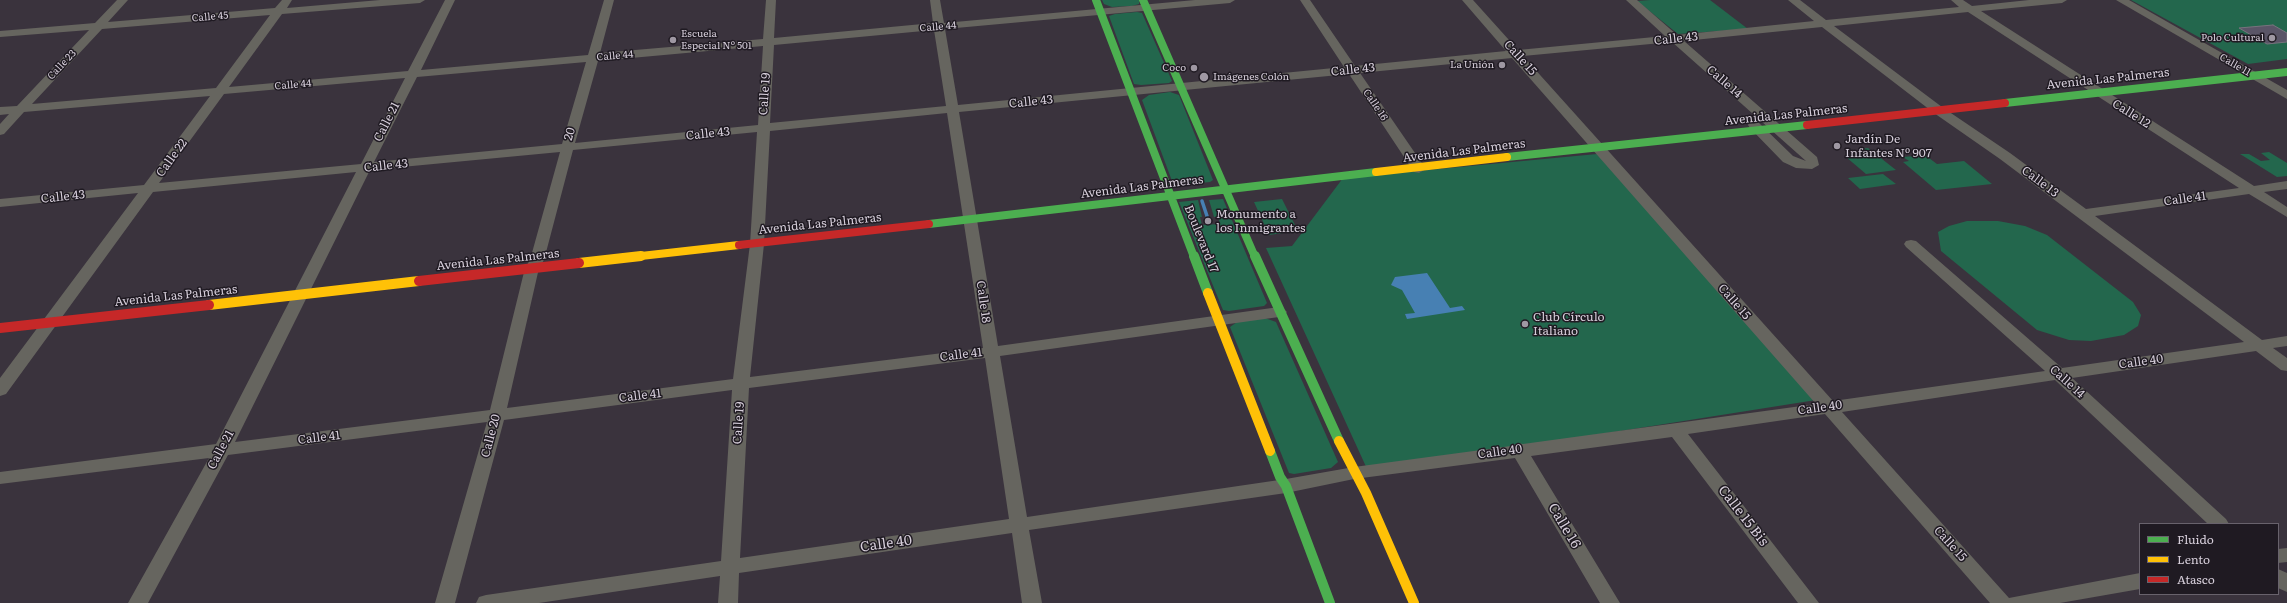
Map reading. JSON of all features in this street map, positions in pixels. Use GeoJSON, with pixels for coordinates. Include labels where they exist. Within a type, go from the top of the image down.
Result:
{"type":"FeatureCollection","features":[{"type":"Feature","properties":{"kind":"main road"},"geometry":{"type":"LineString","coordinates":[[1145,3],[1279,312],[1354,473],[1366,493],[1414,603]]}},
{"type":"Feature","properties":{"kind":"main road","name":"Boulevard 17"},"geometry":{"type":"LineString","coordinates":[[1098,5],[1129,91],[1220,320],[1280,477],[1286,486],[1330,603]]}},
{"type":"Feature","properties":{"kind":"main road","name":"Avenida Las Palmeras"},"geometry":{"type":"LineString","coordinates":[[0,328],[52,319],[970,216],[1169,192],[1417,166],[2249,73],[2287,66]]}},
{"type":"Feature","properties":{"kind":"main road","name":"Avenida Las Palmeras"},"geometry":{"type":"LineString","coordinates":[[2249,73],[2287,72]]}},
{"type":"Feature","properties":{"kind":"main road","name":"Avenida Las Palmeras"},"geometry":{"type":"LineString","coordinates":[[0,321],[52,319]]}},
{"type":"Feature","properties":{"kind":"street","name":"Calle 23"},"geometry":{"type":"LineString","coordinates":[[0,131],[123,0]]}},
{"type":"Feature","properties":{"kind":"street","name":"Calle 22"},"geometry":{"type":"LineString","coordinates":[[0,390],[150,189],[286,0]]}},
{"type":"Feature","properties":{"kind":"street","name":"Calle 45"},"geometry":{"type":"LineString","coordinates":[[0,34],[420,0]]}},
{"type":"Feature","properties":{"kind":"street","name":"Calle 21"},"geometry":{"type":"LineString","coordinates":[[138,603],[222,450],[301,291],[450,0]]}},
{"type":"Feature","properties":{"kind":"street","name":"20"},"geometry":{"type":"LineString","coordinates":[[535,264],[566,148],[609,0]]}},
{"type":"Feature","properties":{"kind":"street","name":"Calle 19"},"geometry":{"type":"LineString","coordinates":[[728,603],[741,384],[757,240],[771,0]]}},
{"type":"Feature","properties":{"kind":"street","name":"Calle 18"},"geometry":{"type":"LineString","coordinates":[[935,0],[970,216],[990,352],[1032,603]]}},
{"type":"Feature","properties":{"kind":"street","name":"Calle 44"},"geometry":{"type":"LineString","coordinates":[[0,111],[940,27],[1098,5],[1230,0]]}},
{"type":"Feature","properties":{"kind":"street","name":"Calle 16"},"geometry":{"type":"LineString","coordinates":[[1305,0],[1417,166]]}},
{"type":"Feature","properties":{"kind":"street","name":"Calle 15"},"geometry":{"type":"LineString","coordinates":[[1467,0],[1517,54],[1827,407],[2002,603]]}},
{"type":"Feature","properties":{"kind":"street","name":"Calle 14"},"geometry":{"type":"LineString","coordinates":[[1632,0],[1674,39],[1775,126],[1812,160],[1812,165],[1801,165],[1788,159],[1756,128]]}},
{"type":"Feature","properties":{"kind":"street","name":"Calle 13"},"geometry":{"type":"LineString","coordinates":[[1793,0],[1935,108],[2083,214],[2287,366]]}},
{"type":"Feature","properties":{"kind":"street","name":"Calle 12"},"geometry":{"type":"LineString","coordinates":[[1956,0],[2287,213]]}},
{"type":"Feature","properties":{"kind":"street","name":"Calle 43"},"geometry":{"type":"LineString","coordinates":[[0,203],[363,169],[1129,91],[1352,71],[2062,0]]}},
{"type":"Feature","properties":{"kind":"street","name":"Calle 11"},"geometry":{"type":"LineString","coordinates":[[2121,0],[2287,95]]}},
{"type":"Feature","properties":{"kind":"street","name":"Calle 41"},"geometry":{"type":"LineString","coordinates":[[2083,214],[2287,185]]}},
{"type":"Feature","properties":{"kind":"street","name":"Calle 14"},"geometry":{"type":"LineString","coordinates":[[1911,244],[2058,374],[2219,523]]}},
{"type":"Feature","properties":{"kind":"street","name":"Calle 20"},"geometry":{"type":"LineString","coordinates":[[445,603],[535,264]]}},
{"type":"Feature","properties":{"kind":"street","name":"Calle 41"},"geometry":{"type":"LineString","coordinates":[[0,478],[990,352],[1279,312]]}},
{"type":"Feature","properties":{"kind":"street","name":"Calle 40"},"geometry":{"type":"LineString","coordinates":[[486,603],[542,599],[730,567],[1286,486],[1354,473],[1676,430],[2287,341]]}},
{"type":"Feature","properties":{"kind":"street","name":"Calle 15 Bis"},"geometry":{"type":"LineString","coordinates":[[1676,430],[1809,603]]}},
{"type":"Feature","properties":{"kind":"street","name":"Calle 16"},"geometry":{"type":"LineString","coordinates":[[1518,450],[1610,603]]}},
{"type":"Feature","properties":{"kind":"street"},"geometry":{"type":"LineString","coordinates":[[2279,577],[2287,584]]}},
{"type":"Feature","properties":{"kind":"street"},"geometry":{"type":"LineString","coordinates":[[2016,603],[2139,581]]}},
{"type":"Feature","properties":{"kind":"green space"},"geometry":{"type":"Polygon","coordinates":[[[1102,0],[1139,0],[1139,4],[1132,6],[1112,7],[1104,4],[1102,0]]]}},
{"type":"Feature","properties":{"kind":"green space"},"geometry":{"type":"Polygon","coordinates":[[[1710,0],[1748,29],[1678,34],[1637,1],[1710,0]]]}},
{"type":"Feature","properties":{"kind":"green space"},"geometry":{"type":"Polygon","coordinates":[[[2131,0],[2287,0],[2287,59],[2248,64],[2131,0]]]}},
{"type":"Feature","properties":{"kind":"green space"},"geometry":{"type":"Polygon","coordinates":[[[1137,12],[1142,13],[1172,81],[1169,83],[1134,84],[1109,16],[1137,12]]]}},
{"type":"Feature","properties":{"kind":"green space"},"geometry":{"type":"Polygon","coordinates":[[[1170,92],[1179,95],[1213,180],[1210,182],[1181,185],[1172,181],[1142,100],[1149,95],[1170,92]]]}},
{"type":"Feature","properties":{"kind":"green space"},"geometry":{"type":"Polygon","coordinates":[[[1868,148],[1896,170],[1866,174],[1846,157],[1866,154],[1860,149],[1868,148]]]}},
{"type":"Feature","properties":{"kind":"green space"},"geometry":{"type":"Polygon","coordinates":[[[2269,152],[2287,163],[2287,176],[2277,177],[2240,154],[2249,154],[2261,161],[2270,160],[2261,153],[2269,152]]]}},
{"type":"Feature","properties":{"kind":"green space","name":"Club Círculo Italiano"},"geometry":{"type":"Polygon","coordinates":[[[1597,154],[1816,400],[1368,471],[1266,248],[1292,246],[1343,178],[1597,154]]]}},
{"type":"Feature","properties":{"kind":"green space"},"geometry":{"type":"Polygon","coordinates":[[[1925,155],[1937,164],[1964,161],[1992,184],[1936,190],[1903,162],[1909,161],[1903,157],[1925,155]]]}},
{"type":"Feature","properties":{"kind":"green space"},"geometry":{"type":"Polygon","coordinates":[[[1883,174],[1896,184],[1860,189],[1848,178],[1883,174]]]}},
{"type":"Feature","properties":{"kind":"green space"},"geometry":{"type":"Polygon","coordinates":[[[1223,199],[1267,303],[1264,306],[1229,311],[1223,310],[1179,202],[1198,200],[1202,217],[1200,217],[1202,225],[1220,224],[1218,217],[1214,217],[1209,200],[1223,199]]]}},
{"type":"Feature","properties":{"kind":"green space"},"geometry":{"type":"Polygon","coordinates":[[[1282,199],[1298,231],[1269,235],[1254,202],[1282,199]]]}},
{"type":"Feature","properties":{"kind":"green space"},"geometry":{"type":"Polygon","coordinates":[[[1967,221],[1998,221],[2025,226],[2047,235],[2133,302],[2141,315],[2138,326],[2124,335],[2091,341],[2069,340],[2037,330],[1941,251],[1938,232],[1949,226],[1967,221]]]}},
{"type":"Feature","properties":{"kind":"green space"},"geometry":{"type":"Polygon","coordinates":[[[1265,318],[1276,322],[1338,462],[1331,468],[1294,474],[1289,473],[1230,327],[1237,322],[1265,318]]]}},
{"type":"Feature","properties":{"kind":"water"},"geometry":{"type":"Polygon","coordinates":[[[1427,273],[1450,308],[1462,306],[1465,310],[1407,319],[1405,314],[1415,313],[1402,290],[1391,285],[1395,277],[1427,273]]]}},
{"type":"Feature","properties":{"kind":"building","name":"Polo Cultural"},"geometry":{"type":"Polygon","coordinates":[[[2273,25],[2287,33],[2287,42],[2267,44],[2239,28],[2273,25]]]}},
{"type":"Feature","properties":{"kind":"waterway"},"geometry":{"type":"LineString","coordinates":[[1202,201],[1207,216]]}},
{"type":"Feature","properties":{"kind":"traffic: fast"},"geometry":{"type":"LineString","coordinates":[[1096,0],[1129,91],[1208,293]]}},
{"type":"Feature","properties":{"kind":"traffic: fast"},"geometry":{"type":"LineString","coordinates":[[1143,0],[1279,312],[1339,441]]}},
{"type":"Feature","properties":{"kind":"traffic: fast"},"geometry":{"type":"LineString","coordinates":[[2005,103],[2287,72]]}},
{"type":"Feature","properties":{"kind":"traffic: fast"},"geometry":{"type":"LineString","coordinates":[[1507,157],[1807,125]]}},
{"type":"Feature","properties":{"kind":"traffic: fast"},"geometry":{"type":"LineString","coordinates":[[929,224],[1376,172]]}},
{"type":"Feature","properties":{"kind":"traffic: fast"},"geometry":{"type":"LineString","coordinates":[[1270,451],[1280,477],[1286,486],[1330,603]]}},
{"type":"Feature","properties":{"kind":"traffic: slow"},"geometry":{"type":"LineString","coordinates":[[1376,172],[1507,157]]}},
{"type":"Feature","properties":{"kind":"traffic: slow"},"geometry":{"type":"LineString","coordinates":[[579,263],[739,245]]}},
{"type":"Feature","properties":{"kind":"traffic: slow"},"geometry":{"type":"LineString","coordinates":[[209,305],[419,281]]}},
{"type":"Feature","properties":{"kind":"traffic: slow"},"geometry":{"type":"LineString","coordinates":[[1208,293],[1270,451]]}},
{"type":"Feature","properties":{"kind":"traffic: slow"},"geometry":{"type":"LineString","coordinates":[[1339,441],[1366,493],[1414,603]]}},
{"type":"Feature","properties":{"kind":"traffic: jam"},"geometry":{"type":"LineString","coordinates":[[1807,125],[2005,103]]}},
{"type":"Feature","properties":{"kind":"traffic: jam"},"geometry":{"type":"LineString","coordinates":[[739,245],[929,224]]}},
{"type":"Feature","properties":{"kind":"traffic: jam"},"geometry":{"type":"LineString","coordinates":[[419,281],[579,263]]}},
{"type":"Feature","properties":{"kind":"traffic: jam"},"geometry":{"type":"LineString","coordinates":[[0,328],[209,305]]}},
{"type":"Feature","properties":{"kind":"place","name":"Polo Cultural"},"geometry":{"type":"Point","coordinates":[2272,38]}},
{"type":"Feature","properties":{"kind":"place","name":"Escuela Especial Nº 501"},"geometry":{"type":"Point","coordinates":[673,40]}},
{"type":"Feature","properties":{"kind":"place","name":"La Unión"},"geometry":{"type":"Point","coordinates":[1502,65]}},
{"type":"Feature","properties":{"kind":"place","name":"Coco"},"geometry":{"type":"Point","coordinates":[1194,68]}},
{"type":"Feature","properties":{"kind":"place","name":"Imágenes Colón"},"geometry":{"type":"Point","coordinates":[1204,77]}},
{"type":"Feature","properties":{"kind":"place","name":"Jardín De Infantes Nº 907"},"geometry":{"type":"Point","coordinates":[1837,146]}},
{"type":"Feature","properties":{"kind":"place","name":"Monumento a los Inmigrantes"},"geometry":{"type":"Point","coordinates":[1208,221]}},
{"type":"Feature","properties":{"kind":"place","name":"Club Círculo Italiano"},"geometry":{"type":"Point","coordinates":[1525,324]}}]}
